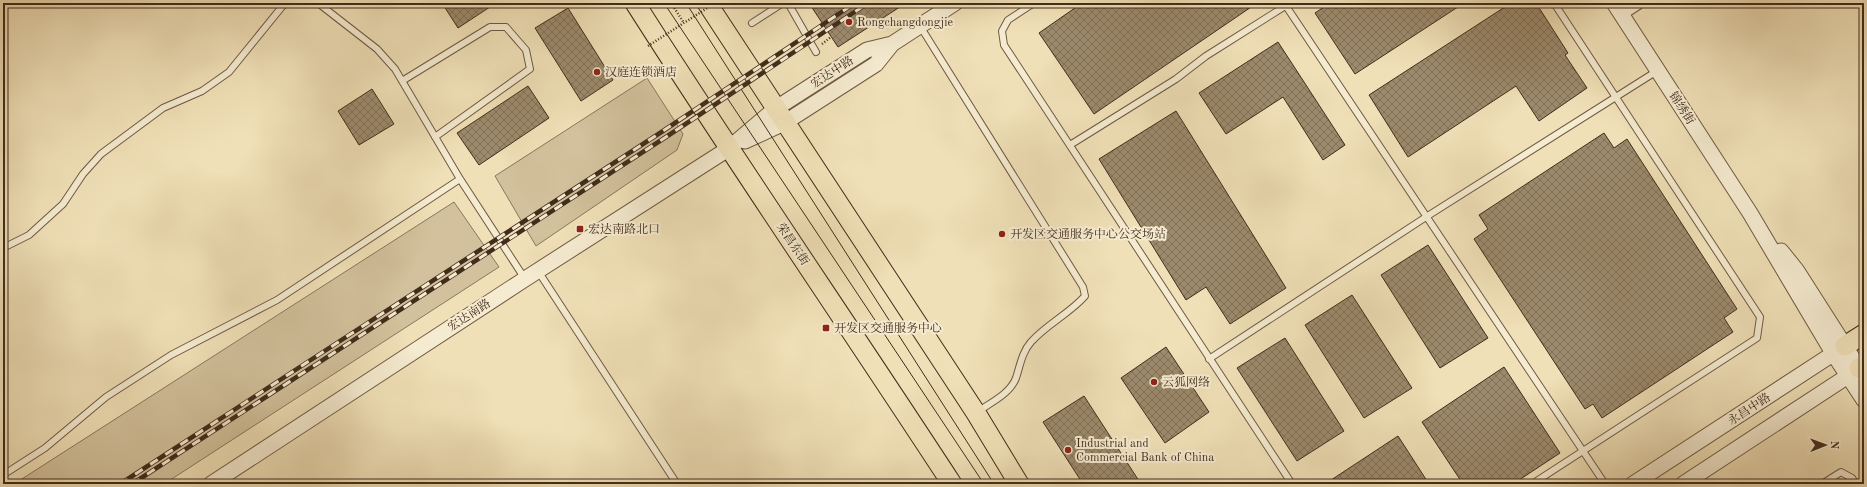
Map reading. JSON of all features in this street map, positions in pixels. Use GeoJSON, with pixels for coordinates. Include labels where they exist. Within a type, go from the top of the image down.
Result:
{"type":"FeatureCollection","features":[{"type":"Feature","properties":{"kind":"main road","name":"荣昌东街"},"geometry":{"type":"LineString","coordinates":[[635,3],[728,149],[844,320],[952,484]]}},
{"type":"Feature","properties":{"kind":"main road"},"geometry":{"type":"LineString","coordinates":[[707,3],[976,413],[1019,484]]}},
{"type":"Feature","properties":{"kind":"main road","name":"永昌中路"},"geometry":{"type":"LineString","coordinates":[[1839,350],[1864,334]]}},
{"type":"Feature","properties":{"kind":"street","name":"宏达中路"},"geometry":{"type":"LineString","coordinates":[[728,149],[780,116],[876,64],[892,44],[955,3]]}},
{"type":"Feature","properties":{"kind":"street"},"geometry":{"type":"LineString","coordinates":[[1618,9],[1638,3]]}},
{"type":"Feature","properties":{"kind":"street","name":"锦绣街"},"geometry":{"type":"LineString","coordinates":[[1618,9],[1750,213],[1797,271],[1839,350],[1859,371],[1864,400]]}},
{"type":"Feature","properties":{"kind":"street","name":"宏达南路"},"geometry":{"type":"LineString","coordinates":[[211,484],[531,275],[728,149]]}},
{"type":"Feature","properties":{"kind":"street","name":"永昌中路"},"geometry":{"type":"LineString","coordinates":[[1633,484],[1839,350]]}},
{"type":"Feature","properties":{"kind":"street"},"geometry":{"type":"LineString","coordinates":[[1683,484],[1859,371]]}},
{"type":"Feature","properties":{"kind":"lane"},"geometry":{"type":"LineString","coordinates":[[3,248],[29,234],[63,204],[83,174],[101,154],[163,108],[202,91],[229,72],[285,3]]}},
{"type":"Feature","properties":{"kind":"lane"},"geometry":{"type":"LineString","coordinates":[[318,3],[377,49],[395,69],[460,179],[531,275],[677,484]]}},
{"type":"Feature","properties":{"kind":"lane"},"geometry":{"type":"LineString","coordinates":[[752,23],[783,3]]}},
{"type":"Feature","properties":{"kind":"lane"},"geometry":{"type":"LineString","coordinates":[[788,3],[816,50]]}},
{"type":"Feature","properties":{"kind":"lane"},"geometry":{"type":"LineString","coordinates":[[1034,3],[1008,20],[1002,31],[1004,45],[1292,484]]}},
{"type":"Feature","properties":{"kind":"lane"},"geometry":{"type":"LineString","coordinates":[[1532,484],[1757,338],[1760,317],[1614,97],[1554,3]]}},
{"type":"Feature","properties":{"kind":"lane"},"geometry":{"type":"LineString","coordinates":[[1070,145],[1176,79],[1206,56],[1286,4],[1426,217],[1605,484]]}},
{"type":"Feature","properties":{"kind":"lane"},"geometry":{"type":"LineString","coordinates":[[920,26],[1083,287],[1084,296],[1078,304],[1050,324],[1030,343],[1022,359],[1015,380],[1004,394],[976,413]]}},
{"type":"Feature","properties":{"kind":"lane"},"geometry":{"type":"LineString","coordinates":[[402,81],[490,27],[506,27],[526,50],[530,69],[435,137]]}},
{"type":"Feature","properties":{"kind":"lane"},"geometry":{"type":"LineString","coordinates":[[1209,359],[1426,217],[1657,71]]}},
{"type":"Feature","properties":{"kind":"lane"},"geometry":{"type":"LineString","coordinates":[[3,475],[45,448],[106,397],[171,355],[277,300],[460,179]]}},
{"type":"Feature","properties":{"kind":"lane"},"geometry":{"type":"LineString","coordinates":[[1822,484],[1841,472],[1852,478],[1856,484]]}},
{"type":"Feature","properties":{"kind":"path"},"geometry":{"type":"LineString","coordinates":[[671,3],[684,23]]}},
{"type":"Feature","properties":{"kind":"path"},"geometry":{"type":"LineString","coordinates":[[648,46],[715,3]]}},
{"type":"Feature","properties":{"kind":"path"},"geometry":{"type":"LineString","coordinates":[[816,50],[831,37]]}},
{"type":"Feature","properties":{"kind":"shaded area"},"geometry":{"type":"Polygon","coordinates":[[[647,78],[683,134],[677,150],[536,246],[495,176],[647,78]]]}},
{"type":"Feature","properties":{"kind":"shaded area"},"geometry":{"type":"Polygon","coordinates":[[[454,202],[499,267],[164,484],[14,484],[454,202]]]}},
{"type":"Feature","properties":{"kind":"building"},"geometry":{"type":"Polygon","coordinates":[[[442,3],[496,3],[458,28],[442,3]]]}},
{"type":"Feature","properties":{"kind":"building","name":"Rongchangdongjie"},"geometry":{"type":"Polygon","coordinates":[[[809,3],[906,3],[838,47],[809,3]]]}},
{"type":"Feature","properties":{"kind":"building"},"geometry":{"type":"Polygon","coordinates":[[[1082,3],[1257,3],[1094,114],[1039,33],[1082,3]]]}},
{"type":"Feature","properties":{"kind":"building"},"geometry":{"type":"Polygon","coordinates":[[[1330,3],[1464,3],[1355,74],[1315,13],[1330,3]]]}},
{"type":"Feature","properties":{"kind":"building"},"geometry":{"type":"Polygon","coordinates":[[[1511,3],[1536,3],[1568,53],[1565,55],[1587,88],[1539,121],[1516,86],[1408,157],[1369,95],[1511,3]]]}},
{"type":"Feature","properties":{"kind":"building"},"geometry":{"type":"Polygon","coordinates":[[[568,8],[613,80],[581,101],[535,28],[568,8]]]}},
{"type":"Feature","properties":{"kind":"building"},"geometry":{"type":"Polygon","coordinates":[[[1278,42],[1345,145],[1323,160],[1283,97],[1226,134],[1199,93],[1278,42]]]}},
{"type":"Feature","properties":{"kind":"building"},"geometry":{"type":"Polygon","coordinates":[[[528,86],[549,118],[479,165],[457,133],[528,86]]]}},
{"type":"Feature","properties":{"kind":"building"},"geometry":{"type":"Polygon","coordinates":[[[372,89],[394,124],[359,145],[338,111],[372,89]]]}},
{"type":"Feature","properties":{"kind":"building"},"geometry":{"type":"Polygon","coordinates":[[[1176,111],[1286,288],[1230,324],[1206,287],[1186,300],[1099,159],[1176,111]]]}},
{"type":"Feature","properties":{"kind":"building"},"geometry":{"type":"Polygon","coordinates":[[[1604,133],[1614,148],[1627,139],[1737,309],[1724,318],[1733,332],[1602,418],[1593,404],[1585,409],[1474,239],[1488,229],[1479,215],[1604,133]]]}},
{"type":"Feature","properties":{"kind":"building"},"geometry":{"type":"Polygon","coordinates":[[[1428,245],[1488,338],[1440,368],[1381,275],[1428,245]]]}},
{"type":"Feature","properties":{"kind":"building"},"geometry":{"type":"Polygon","coordinates":[[[1352,295],[1412,388],[1364,418],[1305,325],[1352,295]]]}},
{"type":"Feature","properties":{"kind":"building"},"geometry":{"type":"Polygon","coordinates":[[[1285,338],[1344,431],[1297,461],[1237,368],[1285,338]]]}},
{"type":"Feature","properties":{"kind":"building"},"geometry":{"type":"Polygon","coordinates":[[[1166,347],[1209,412],[1165,443],[1121,378],[1166,347]]]}},
{"type":"Feature","properties":{"kind":"building"},"geometry":{"type":"Polygon","coordinates":[[[1504,367],[1560,453],[1513,484],[1463,484],[1422,422],[1504,367]]]}},
{"type":"Feature","properties":{"kind":"building"},"geometry":{"type":"Polygon","coordinates":[[[1084,396],[1141,484],[1083,484],[1043,422],[1084,396]]]}},
{"type":"Feature","properties":{"kind":"building"},"geometry":{"type":"Polygon","coordinates":[[[1398,436],[1429,484],[1325,484],[1398,436]]]}},
{"type":"Feature","properties":{"kind":"tram line"},"geometry":{"type":"LineString","coordinates":[[664,3],[984,484]]}},
{"type":"Feature","properties":{"kind":"tram line"},"geometry":{"type":"LineString","coordinates":[[686,3],[994,484]]}},
{"type":"Feature","properties":{"kind":"railway"},"geometry":{"type":"LineString","coordinates":[[120,484],[663,131],[855,3]]}},
{"type":"Feature","properties":{"kind":"railway"},"geometry":{"type":"LineString","coordinates":[[132,484],[666,137],[868,3]]}},
{"type":"Feature","properties":{"kind":"place","name":"Rongchangdongjie"},"geometry":{"type":"Point","coordinates":[849,22]}},
{"type":"Feature","properties":{"kind":"place","name":"汉庭连锁酒店"},"geometry":{"type":"Point","coordinates":[597,72]}},
{"type":"Feature","properties":{"kind":"place","name":"宏达南路北口"},"geometry":{"type":"Point","coordinates":[580,229]}},
{"type":"Feature","properties":{"kind":"place","name":"开发区交通服务中心公交场站"},"geometry":{"type":"Point","coordinates":[1002,234]}},
{"type":"Feature","properties":{"kind":"place","name":"开发区交通服务中心"},"geometry":{"type":"Point","coordinates":[826,328]}},
{"type":"Feature","properties":{"kind":"place","name":"云狐网络"},"geometry":{"type":"Point","coordinates":[1154,382]}},
{"type":"Feature","properties":{"kind":"place","name":"Industrial and Commercial Bank of China"},"geometry":{"type":"Point","coordinates":[1068,450]}}]}
